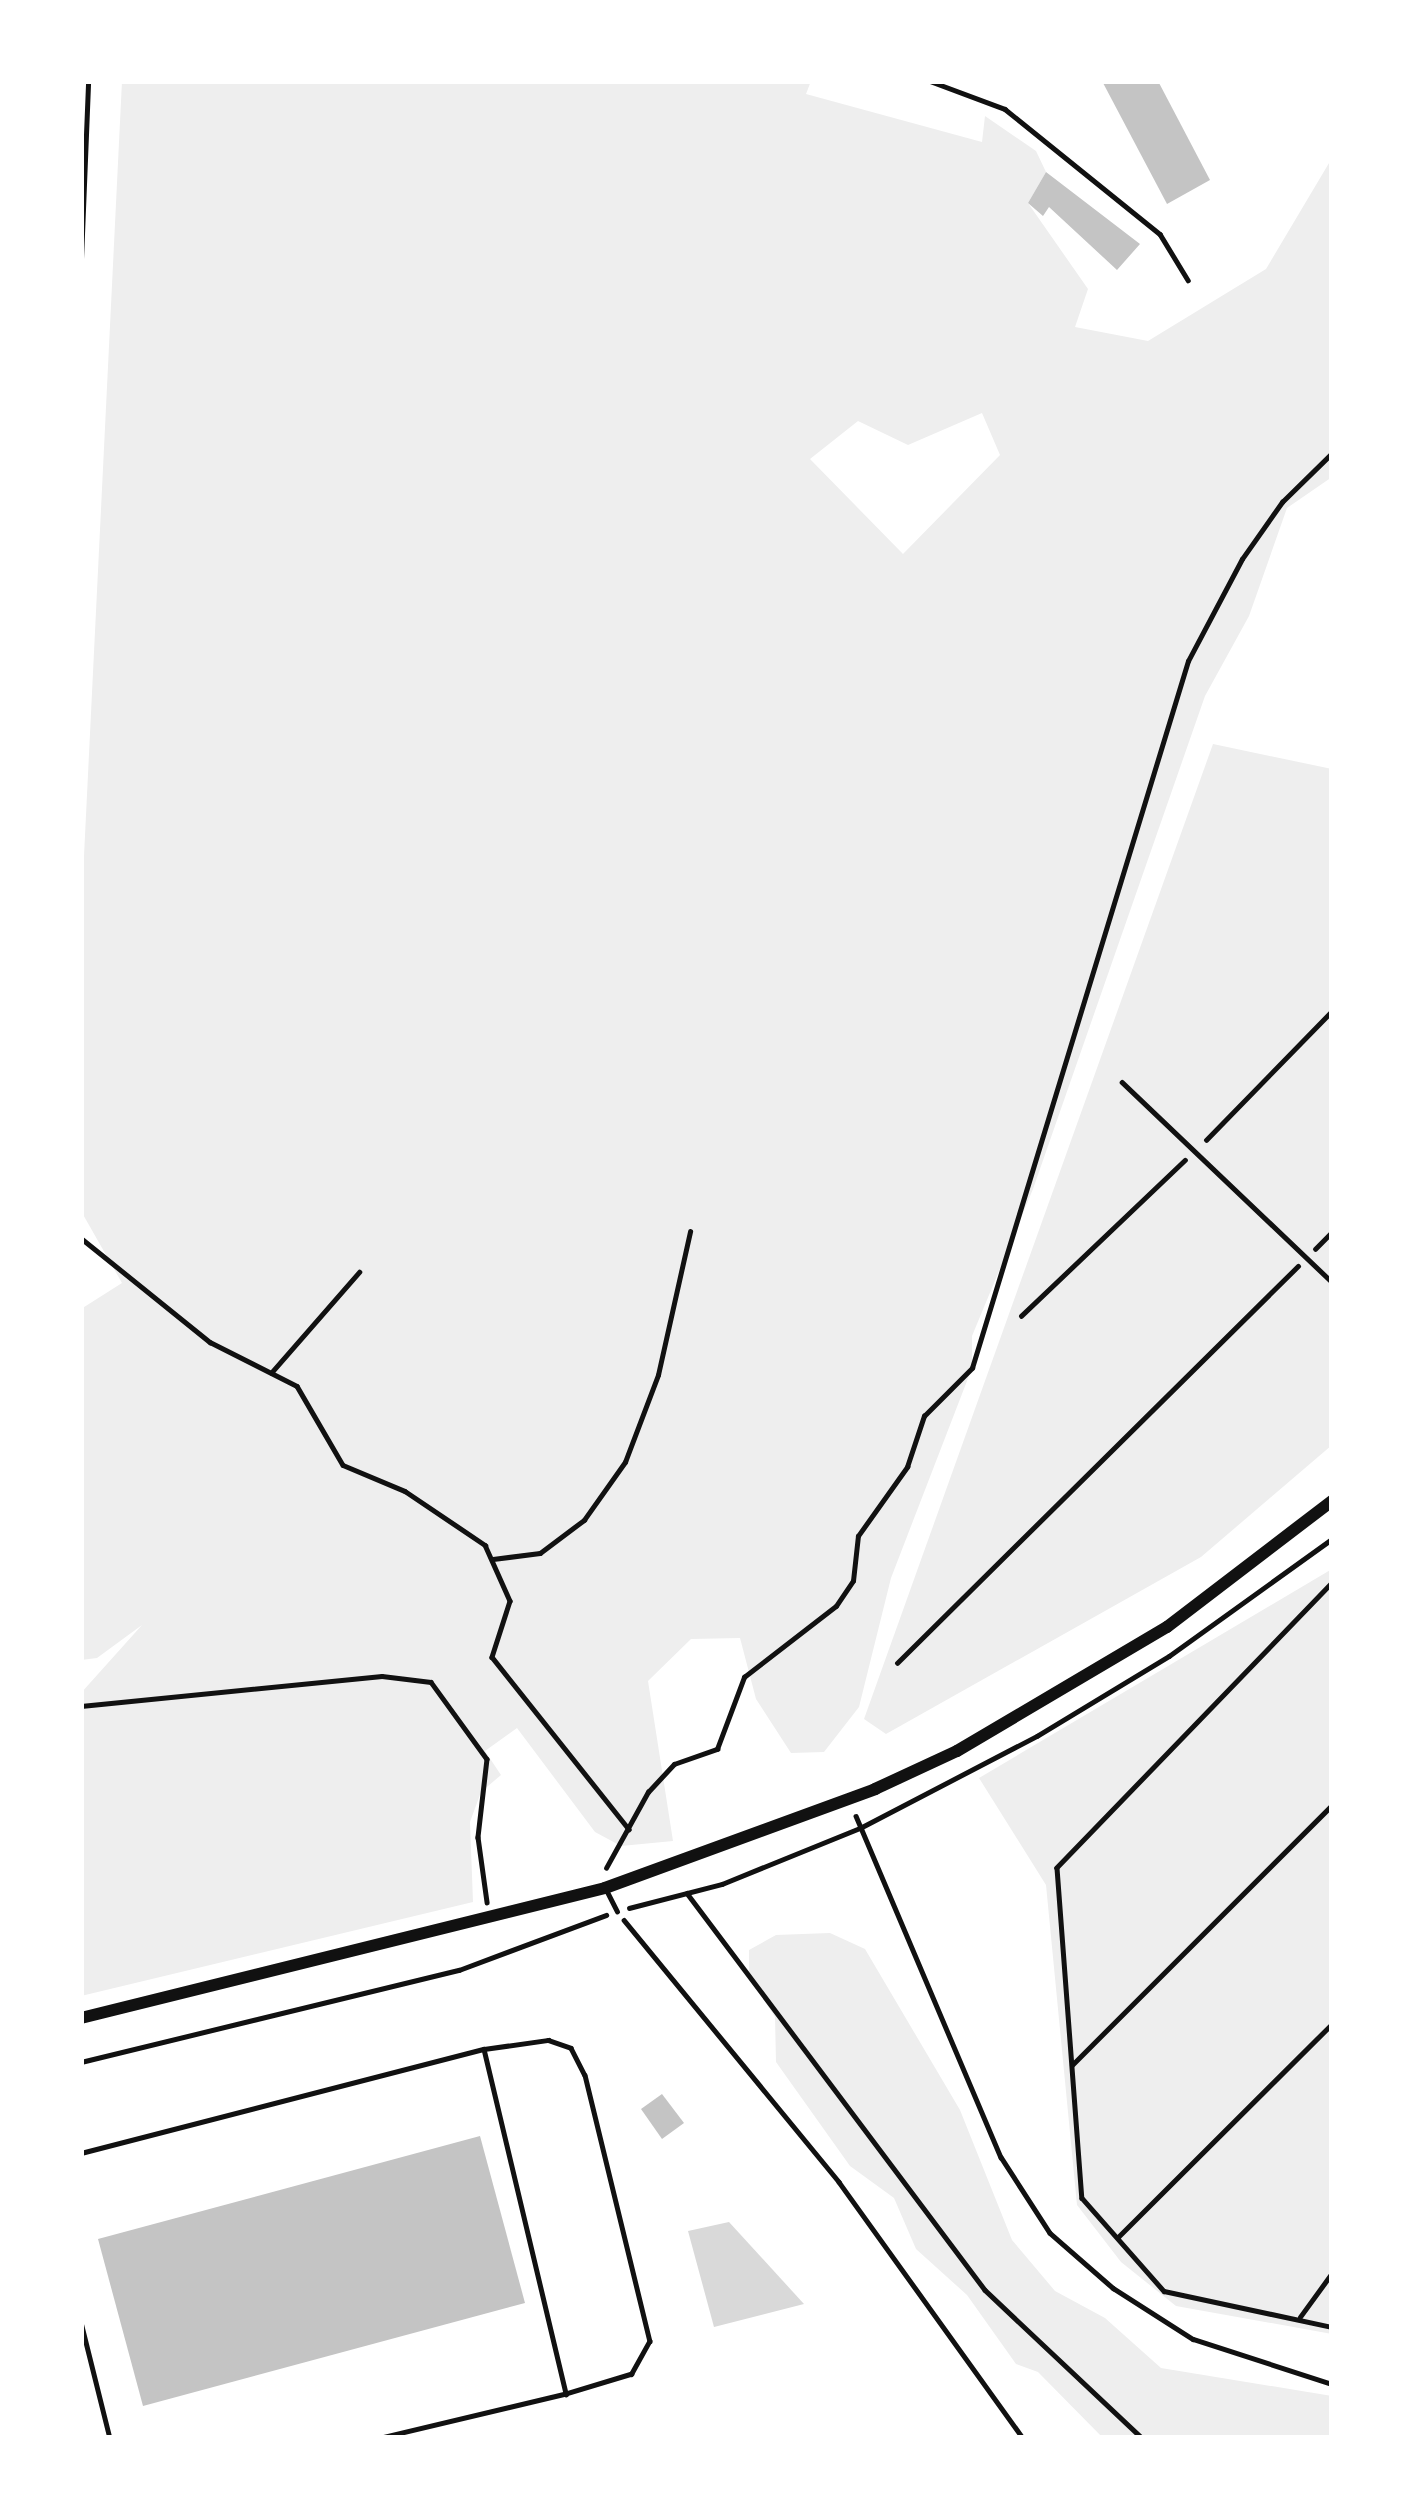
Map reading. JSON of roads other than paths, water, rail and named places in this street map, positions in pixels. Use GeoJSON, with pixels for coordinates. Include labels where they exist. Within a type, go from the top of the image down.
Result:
{"type":"FeatureCollection","features":[{"type":"Feature","properties":{"kind":"street"},"geometry":{"type":"LineString","coordinates":[[81,2018],[605,1888],[851,1799],[957,1751],[1167,1627],[1332,1501]]}},
{"type":"Feature","properties":{"kind":"lane"},"geometry":{"type":"LineString","coordinates":[[81,259],[88,81]]}},
{"type":"Feature","properties":{"kind":"lane"},"geometry":{"type":"LineString","coordinates":[[930,81],[1005,109],[1160,234],[1188,280]]}},
{"type":"Feature","properties":{"kind":"lane"},"geometry":{"type":"LineString","coordinates":[[1122,1082],[1332,1282]]}},
{"type":"Feature","properties":{"kind":"lane"},"geometry":{"type":"LineString","coordinates":[[605,1888],[617,1911]]}},
{"type":"Feature","properties":{"kind":"lane"},"geometry":{"type":"LineString","coordinates":[[81,2153],[484,2049],[548,2040],[572,2048],[585,2075],[650,2341],[632,2374],[382,2438]]}},
{"type":"Feature","properties":{"kind":"lane"},"geometry":{"type":"LineString","coordinates":[[484,2049],[566,2394]]}},
{"type":"Feature","properties":{"kind":"lane"},"geometry":{"type":"LineString","coordinates":[[81,2322],[110,2438]]}}]}
